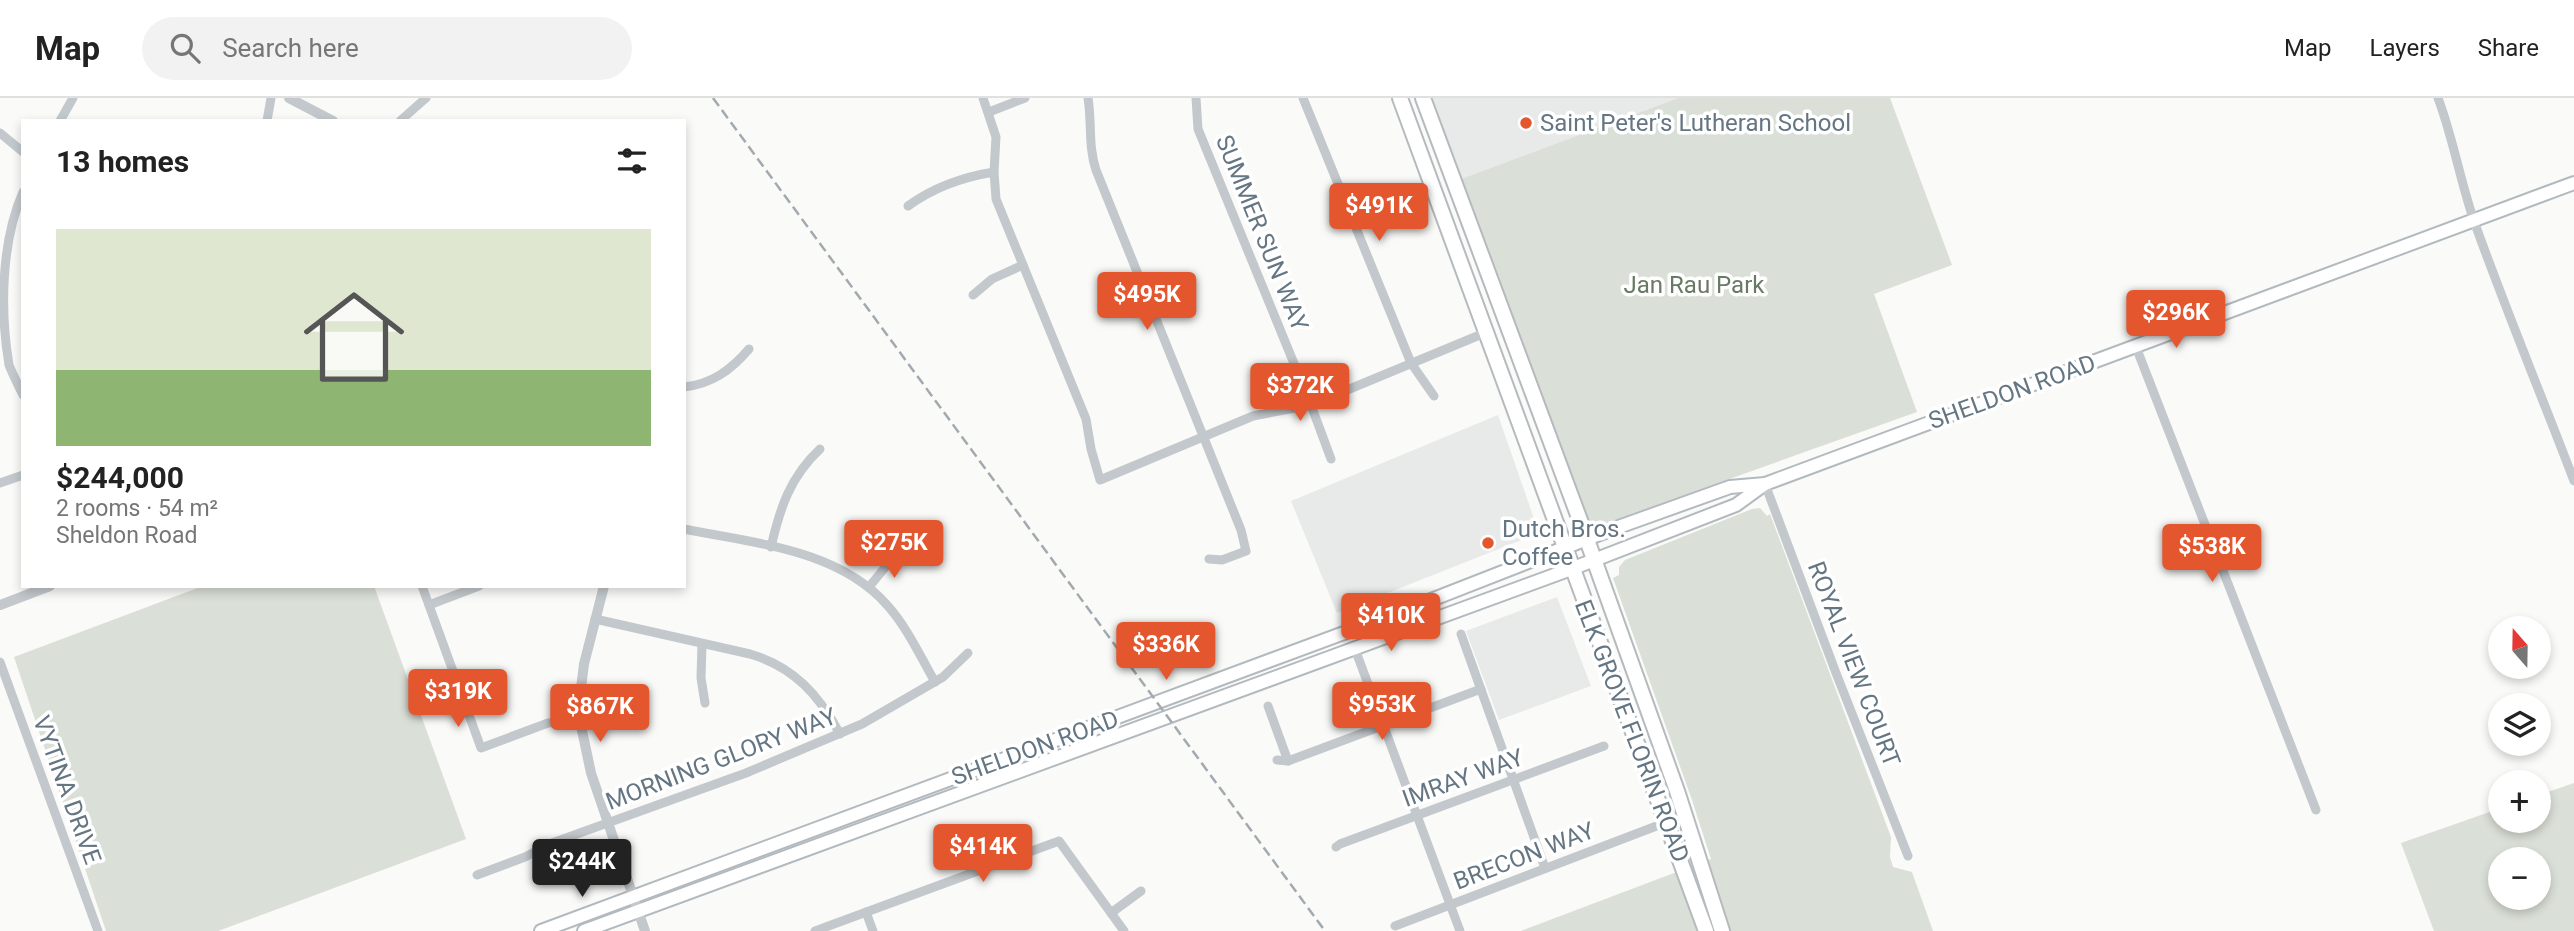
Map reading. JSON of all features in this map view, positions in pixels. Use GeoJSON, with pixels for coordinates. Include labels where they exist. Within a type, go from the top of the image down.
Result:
{"type":"FeatureCollection","features":[{"type":"Feature","properties":{"kind":"main road","name":"ELK GROVE FLORIN ROAD"},"geometry":{"type":"LineString","coordinates":[[1400,98],[1706,931]]}},
{"type":"Feature","properties":{"kind":"main road","name":"ELK GROVE FLORIN ROAD"},"geometry":{"type":"LineString","coordinates":[[1423,98],[1677,791],[1722,931]]}},
{"type":"Feature","properties":{"kind":"main road","name":"SHELDON ROAD"},"geometry":{"type":"LineString","coordinates":[[541,931],[1730,487],[1765,484],[2574,183]]}},
{"type":"Feature","properties":{"kind":"main road","name":"SHELDON ROAD"},"geometry":{"type":"LineString","coordinates":[[584,931],[1571,569],[1736,505],[1765,484]]}},
{"type":"Feature","properties":{"kind":"main road"},"geometry":{"type":"LineString","coordinates":[[1322,661],[1347,640],[1387,624],[1395,614]]}},
{"type":"Feature","properties":{"kind":"main road"},"geometry":{"type":"LineString","coordinates":[[1667,822],[1678,824],[1682,834],[1692,839]]}},
{"type":"Feature","properties":{"kind":"street"},"geometry":{"type":"LineString","coordinates":[[61,119],[73,98]]}},
{"type":"Feature","properties":{"kind":"street"},"geometry":{"type":"LineString","coordinates":[[267,119],[271,98]]}},
{"type":"Feature","properties":{"kind":"street"},"geometry":{"type":"LineString","coordinates":[[289,98],[329,119]]}},
{"type":"Feature","properties":{"kind":"street"},"geometry":{"type":"LineString","coordinates":[[402,119],[426,98]]}},
{"type":"Feature","properties":{"kind":"street"},"geometry":{"type":"LineString","coordinates":[[984,98],[996,137],[996,199],[1086,419],[1100,480],[1253,416],[1311,405],[1487,332]]}},
{"type":"Feature","properties":{"kind":"street"},"geometry":{"type":"LineString","coordinates":[[989,112],[1025,98]]}},
{"type":"Feature","properties":{"kind":"street"},"geometry":{"type":"LineString","coordinates":[[1088,98],[1090,141],[1096,170],[1241,530],[1246,551],[1222,560],[1209,559]]}},
{"type":"Feature","properties":{"kind":"street","name":"SUMMER SUN WAY"},"geometry":{"type":"LineString","coordinates":[[1196,98],[1198,129],[1331,459]]}},
{"type":"Feature","properties":{"kind":"street"},"geometry":{"type":"LineString","coordinates":[[1303,98],[1411,363],[1434,396]]}},
{"type":"Feature","properties":{"kind":"street"},"geometry":{"type":"LineString","coordinates":[[2438,98],[2448,124],[2474,220],[2574,481]]}},
{"type":"Feature","properties":{"kind":"street"},"geometry":{"type":"LineString","coordinates":[[0,134],[21,150]]}},
{"type":"Feature","properties":{"kind":"street"},"geometry":{"type":"LineString","coordinates":[[908,205],[934,190],[966,177],[994,172]]}},
{"type":"Feature","properties":{"kind":"street"},"geometry":{"type":"LineString","coordinates":[[19,211],[6,246],[1,286],[5,366],[21,392]]}},
{"type":"Feature","properties":{"kind":"street"},"geometry":{"type":"LineString","coordinates":[[974,295],[992,279],[1023,265]]}},
{"type":"Feature","properties":{"kind":"street"},"geometry":{"type":"LineString","coordinates":[[2136,347],[2316,810]]}},
{"type":"Feature","properties":{"kind":"street"},"geometry":{"type":"LineString","coordinates":[[686,387],[719,376],[736,364],[748,349]]}},
{"type":"Feature","properties":{"kind":"street"},"geometry":{"type":"LineString","coordinates":[[771,547],[786,493],[797,474],[820,449]]}},
{"type":"Feature","properties":{"kind":"street"},"geometry":{"type":"LineString","coordinates":[[0,484],[21,476]]}},
{"type":"Feature","properties":{"kind":"street","name":"ROYAL VIEW COURT"},"geometry":{"type":"LineString","coordinates":[[1765,484],[1840,685],[1908,856]]}},
{"type":"Feature","properties":{"kind":"street"},"geometry":{"type":"LineString","coordinates":[[686,528],[771,547],[833,566],[869,587],[892,611],[935,682]]}},
{"type":"Feature","properties":{"kind":"street"},"geometry":{"type":"LineString","coordinates":[[869,587],[896,554]]}},
{"type":"Feature","properties":{"kind":"street"},"geometry":{"type":"LineString","coordinates":[[0,605],[45,588]]}},
{"type":"Feature","properties":{"kind":"street"},"geometry":{"type":"LineString","coordinates":[[423,588],[481,748],[548,723],[580,721]]}},
{"type":"Feature","properties":{"kind":"street"},"geometry":{"type":"LineString","coordinates":[[429,605],[474,588]]}},
{"type":"Feature","properties":{"kind":"street"},"geometry":{"type":"LineString","coordinates":[[604,588],[582,682],[580,721],[591,773],[645,931]]}},
{"type":"Feature","properties":{"kind":"street"},"geometry":{"type":"LineString","coordinates":[[596,619],[761,657],[792,673],[817,696],[840,734]]}},
{"type":"Feature","properties":{"kind":"street"},"geometry":{"type":"LineString","coordinates":[[1461,635],[1545,868]]}},
{"type":"Feature","properties":{"kind":"street"},"geometry":{"type":"LineString","coordinates":[[702,644],[701,678],[705,703]]}},
{"type":"Feature","properties":{"kind":"street"},"geometry":{"type":"LineString","coordinates":[[1355,649],[1460,931]]}},
{"type":"Feature","properties":{"kind":"street","name":"MORNING GLORY WAY"},"geometry":{"type":"LineString","coordinates":[[477,875],[525,857],[552,843],[726,781],[840,734],[935,682],[951,671],[968,653]]}},
{"type":"Feature","properties":{"kind":"street","name":"VYTINA DRIVE"},"geometry":{"type":"LineString","coordinates":[[0,662],[98,931]]}},
{"type":"Feature","properties":{"kind":"street"},"geometry":{"type":"LineString","coordinates":[[1268,706],[1283,760],[1481,689]]}},
{"type":"Feature","properties":{"kind":"street","name":"IMRAY WAY"},"geometry":{"type":"LineString","coordinates":[[1336,847],[1604,746]]}},
{"type":"Feature","properties":{"kind":"street","name":"BRECON WAY"},"geometry":{"type":"LineString","coordinates":[[1395,926],[1667,822]]}},
{"type":"Feature","properties":{"kind":"street"},"geometry":{"type":"LineString","coordinates":[[815,931],[1059,841],[1124,931]]}},
{"type":"Feature","properties":{"kind":"street"},"geometry":{"type":"LineString","coordinates":[[1111,913],[1141,891]]}},
{"type":"Feature","properties":{"kind":"street"},"geometry":{"type":"LineString","coordinates":[[866,912],[873,931]]}},
{"type":"Feature","properties":{"kind":"shaded area","name":"Saint Peter's Lutheran School"},"geometry":{"type":"Polygon","coordinates":[[[1431,98],[1678,98],[1461,179],[1431,98]]]}},
{"type":"Feature","properties":{"kind":"shaded area"},"geometry":{"type":"Polygon","coordinates":[[[1498,415],[1539,533],[1337,613],[1291,501],[1498,415]]]}},
{"type":"Feature","properties":{"kind":"shaded area"},"geometry":{"type":"Polygon","coordinates":[[[1557,597],[1591,686],[1499,720],[1466,631],[1557,597]]]}},
{"type":"Feature","properties":{"kind":"green space","name":"Jan Rau Park"},"geometry":{"type":"Polygon","coordinates":[[[1678,98],[1890,98],[1952,265],[1874,294],[1917,412],[1592,528],[1461,179],[1678,98]]]}},
{"type":"Feature","properties":{"kind":"green space"},"geometry":{"type":"Polygon","coordinates":[[[1760,508],[1767,516],[1770,514],[1891,837],[1890,857],[1893,867],[1912,872],[1933,931],[1521,931],[1711,859],[1613,578],[1619,575],[1619,567],[1625,560],[1760,508]]]}},
{"type":"Feature","properties":{"kind":"green space"},"geometry":{"type":"Polygon","coordinates":[[[198,588],[375,588],[466,839],[218,931],[106,931],[14,657],[198,588]]]}},
{"type":"Feature","properties":{"kind":"green space"},"geometry":{"type":"Polygon","coordinates":[[[2574,783],[2574,931],[2434,931],[2401,843],[2488,813],[2488,833],[2551,833],[2551,791],[2574,783]]]}},
{"type":"Feature","properties":{"kind":"railway"},"geometry":{"type":"LineString","coordinates":[[713,98],[1325,931]]}},
{"type":"Feature","properties":{"kind":"place","name":"Saint Peter's Lutheran School"},"geometry":{"type":"Point","coordinates":[1526,123]}},
{"type":"Feature","properties":{"kind":"place","name":"Dutch Bros. Coffee"},"geometry":{"type":"Point","coordinates":[1488,543]}}]}
